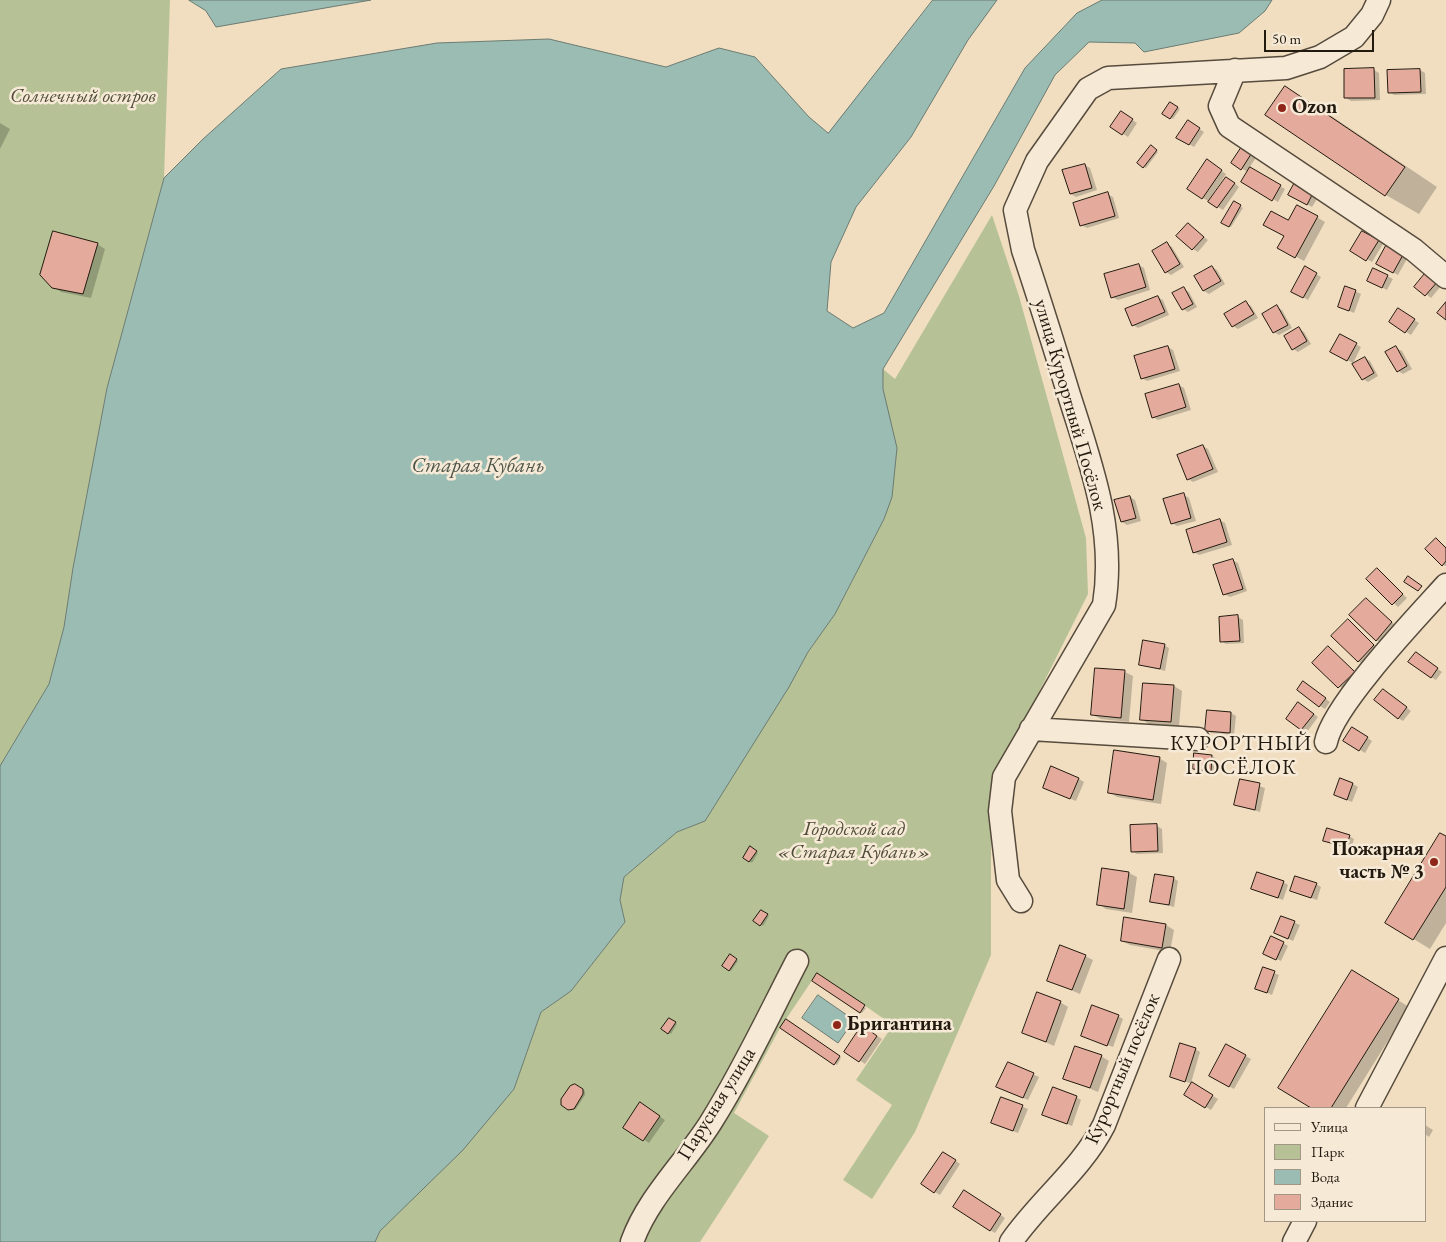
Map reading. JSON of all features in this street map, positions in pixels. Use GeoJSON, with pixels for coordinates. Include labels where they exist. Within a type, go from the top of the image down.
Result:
{"type":"FeatureCollection","features":[{"type":"Feature","properties":{"kind":"street"},"geometry":{"type":"LineString","coordinates":[[1379,0],[1372,15],[1354,37],[1320,57],[1286,68],[1235,70],[1220,106],[1229,126],[1414,250],[1446,277]]}},
{"type":"Feature","properties":{"kind":"street","name":"улица Курортный Посёлок"},"geometry":{"type":"LineString","coordinates":[[1021,901],[1008,880],[1000,811],[1004,776],[1104,605],[1108,581],[1108,542],[1099,490],[1023,250],[1015,210],[1037,160],[1088,89],[1108,78],[1235,70]]}},
{"type":"Feature","properties":{"kind":"street"},"geometry":{"type":"LineString","coordinates":[[1326,742],[1333,724],[1350,698],[1401,634],[1446,586]]}},
{"type":"Feature","properties":{"kind":"street"},"geometry":{"type":"LineString","coordinates":[[1031,729],[1198,739]]}},
{"type":"Feature","properties":{"kind":"street"},"geometry":{"type":"LineString","coordinates":[[1367,1107],[1446,958]]}},
{"type":"Feature","properties":{"kind":"street","name":"Курортный посёлок"},"geometry":{"type":"LineString","coordinates":[[1011,1242],[1054,1189],[1092,1148],[1104,1125],[1168,959]]}},
{"type":"Feature","properties":{"kind":"street","name":"Парусная улица"},"geometry":{"type":"LineString","coordinates":[[632,1242],[651,1205],[700,1138],[724,1100],[796,961]]}},
{"type":"Feature","properties":{"kind":"street"},"geometry":{"type":"LineString","coordinates":[[1294,1242],[1305,1222]]}},
{"type":"Feature","properties":{"kind":"green space","name":"Солнечный остров"},"geometry":{"type":"Polygon","coordinates":[[[0,0],[170,0],[164,178],[107,388],[73,568],[64,627],[49,684],[0,766],[0,0]]]}},
{"type":"Feature","properties":{"kind":"green space","name":"Городской сад «Старая Кубань»"},"geometry":{"type":"Polygon","coordinates":[[[992,215],[1019,296],[1086,538],[1088,594],[991,788],[991,955],[915,1132],[872,1199],[843,1180],[892,1105],[856,1080],[893,1025],[817,973],[780,1028],[734,1113],[769,1136],[700,1242],[375,1242],[380,1231],[514,1089],[541,1012],[571,991],[625,922],[620,900],[624,877],[677,832],[705,821],[808,652],[835,614],[884,519],[883,369],[895,379],[992,215]]]}},
{"type":"Feature","properties":{"kind":"water"},"geometry":{"type":"Polygon","coordinates":[[[189,0],[371,0],[216,27],[206,11],[189,0]]]}},
{"type":"Feature","properties":{"kind":"water","name":"Старая Кубань"},"geometry":{"type":"Polygon","coordinates":[[[933,0],[997,0],[968,40],[911,137],[856,207],[831,262],[827,311],[853,328],[884,313],[1025,68],[1077,13],[1102,0],[1272,0],[1265,11],[1239,33],[1144,52],[1135,43],[1089,42],[1055,75],[994,186],[883,369],[883,389],[897,448],[892,497],[884,519],[835,614],[808,652],[789,687],[705,821],[677,832],[624,877],[620,900],[625,922],[571,991],[541,1012],[514,1089],[463,1150],[380,1231],[375,1242],[0,1242],[0,766],[49,684],[64,627],[73,568],[107,388],[164,178],[203,139],[281,69],[437,43],[549,39],[666,67],[719,48],[755,57],[809,117],[828,133],[933,0]]]}},
{"type":"Feature","properties":{"kind":"water"},"geometry":{"type":"Polygon","coordinates":[[[818,995],[854,1020],[838,1043],[802,1018],[818,995]]]}},
{"type":"Feature","properties":{"kind":"building"},"geometry":{"type":"Polygon","coordinates":[[[1374,68],[1375,98],[1344,98],[1344,69],[1374,68]]]}},
{"type":"Feature","properties":{"kind":"building"},"geometry":{"type":"Polygon","coordinates":[[[1420,69],[1421,92],[1388,93],[1387,70],[1420,69]]]}},
{"type":"Feature","properties":{"kind":"building"},"geometry":{"type":"Polygon","coordinates":[[[1285,86],[1405,167],[1385,196],[1265,115],[1285,86]]]}},
{"type":"Feature","properties":{"kind":"building"},"geometry":{"type":"Polygon","coordinates":[[[1170,102],[1178,107],[1170,119],[1162,114],[1170,102]]]}},
{"type":"Feature","properties":{"kind":"building"},"geometry":{"type":"Polygon","coordinates":[[[1121,111],[1133,119],[1122,135],[1110,127],[1121,111]]]}},
{"type":"Feature","properties":{"kind":"building"},"geometry":{"type":"Polygon","coordinates":[[[1188,120],[1200,128],[1189,145],[1176,138],[1188,120]]]}},
{"type":"Feature","properties":{"kind":"building"},"geometry":{"type":"Polygon","coordinates":[[[1151,145],[1157,150],[1143,168],[1137,163],[1151,145]]]}},
{"type":"Feature","properties":{"kind":"building"},"geometry":{"type":"Polygon","coordinates":[[[1243,145],[1253,151],[1241,170],[1231,163],[1243,145]]]}},
{"type":"Feature","properties":{"kind":"building"},"geometry":{"type":"Polygon","coordinates":[[[1207,159],[1222,170],[1202,199],[1187,189],[1207,159]]]}},
{"type":"Feature","properties":{"kind":"building"},"geometry":{"type":"Polygon","coordinates":[[[1085,164],[1092,188],[1070,194],[1062,170],[1085,164]]]}},
{"type":"Feature","properties":{"kind":"building"},"geometry":{"type":"Polygon","coordinates":[[[1250,167],[1281,185],[1272,201],[1241,182],[1250,167]]]}},
{"type":"Feature","properties":{"kind":"building"},"geometry":{"type":"Polygon","coordinates":[[[1226,177],[1235,183],[1217,208],[1208,202],[1226,177]]]}},
{"type":"Feature","properties":{"kind":"building"},"geometry":{"type":"Polygon","coordinates":[[[1294,184],[1312,195],[1307,205],[1288,195],[1294,184]]]}},
{"type":"Feature","properties":{"kind":"building"},"geometry":{"type":"Polygon","coordinates":[[[1108,192],[1115,216],[1080,226],[1073,203],[1108,192]]]}},
{"type":"Feature","properties":{"kind":"building"},"geometry":{"type":"Polygon","coordinates":[[[1234,201],[1241,205],[1229,227],[1221,223],[1234,201]]]}},
{"type":"Feature","properties":{"kind":"building"},"geometry":{"type":"Polygon","coordinates":[[[1297,205],[1318,216],[1295,258],[1277,248],[1284,236],[1263,225],[1271,211],[1288,220],[1297,205]]]}},
{"type":"Feature","properties":{"kind":"building"},"geometry":{"type":"Polygon","coordinates":[[[1188,223],[1204,237],[1192,250],[1176,236],[1188,223]]]}},
{"type":"Feature","properties":{"kind":"building"},"geometry":{"type":"Polygon","coordinates":[[[53,231],[98,243],[83,294],[52,288],[40,275],[53,231]]]}},
{"type":"Feature","properties":{"kind":"building"},"geometry":{"type":"Polygon","coordinates":[[[1362,231],[1379,240],[1366,261],[1350,251],[1362,231]]]}},
{"type":"Feature","properties":{"kind":"building"},"geometry":{"type":"Polygon","coordinates":[[[1167,242],[1180,264],[1165,273],[1152,251],[1167,242]]]}},
{"type":"Feature","properties":{"kind":"building"},"geometry":{"type":"Polygon","coordinates":[[[1387,244],[1404,253],[1393,273],[1376,264],[1387,244]]]}},
{"type":"Feature","properties":{"kind":"building"},"geometry":{"type":"Polygon","coordinates":[[[1139,264],[1146,287],[1111,298],[1104,274],[1139,264]]]}},
{"type":"Feature","properties":{"kind":"building"},"geometry":{"type":"Polygon","coordinates":[[[1212,266],[1221,281],[1203,291],[1194,276],[1212,266]]]}},
{"type":"Feature","properties":{"kind":"building"},"geometry":{"type":"Polygon","coordinates":[[[1305,266],[1317,273],[1303,298],[1291,292],[1305,266]]]}},
{"type":"Feature","properties":{"kind":"building"},"geometry":{"type":"Polygon","coordinates":[[[1373,268],[1388,275],[1382,288],[1367,281],[1373,268]]]}},
{"type":"Feature","properties":{"kind":"building"},"geometry":{"type":"Polygon","coordinates":[[[1427,271],[1438,281],[1425,296],[1414,287],[1427,271]]]}},
{"type":"Feature","properties":{"kind":"building"},"geometry":{"type":"Polygon","coordinates":[[[1345,286],[1356,290],[1349,311],[1338,307],[1345,286]]]}},
{"type":"Feature","properties":{"kind":"building"},"geometry":{"type":"Polygon","coordinates":[[[1184,287],[1193,304],[1182,310],[1172,293],[1184,287]]]}},
{"type":"Feature","properties":{"kind":"building"},"geometry":{"type":"Polygon","coordinates":[[[1158,296],[1165,312],[1132,326],[1125,309],[1158,296]]]}},
{"type":"Feature","properties":{"kind":"building"},"geometry":{"type":"Polygon","coordinates":[[[1246,301],[1254,314],[1232,327],[1224,314],[1246,301]]]}},
{"type":"Feature","properties":{"kind":"building"},"geometry":{"type":"Polygon","coordinates":[[[1446,302],[1446,320],[1437,313],[1446,302]]]}},
{"type":"Feature","properties":{"kind":"building"},"geometry":{"type":"Polygon","coordinates":[[[1277,305],[1288,325],[1273,333],[1262,314],[1277,305]]]}},
{"type":"Feature","properties":{"kind":"building"},"geometry":{"type":"Polygon","coordinates":[[[1398,308],[1415,319],[1405,333],[1389,322],[1398,308]]]}},
{"type":"Feature","properties":{"kind":"building"},"geometry":{"type":"Polygon","coordinates":[[[1299,327],[1307,341],[1292,350],[1284,336],[1299,327]]]}},
{"type":"Feature","properties":{"kind":"building"},"geometry":{"type":"Polygon","coordinates":[[[1340,334],[1357,343],[1347,361],[1330,352],[1340,334]]]}},
{"type":"Feature","properties":{"kind":"building"},"geometry":{"type":"Polygon","coordinates":[[[1168,346],[1175,369],[1141,379],[1134,356],[1168,346]]]}},
{"type":"Feature","properties":{"kind":"building"},"geometry":{"type":"Polygon","coordinates":[[[1396,346],[1407,366],[1397,372],[1385,352],[1396,346]]]}},
{"type":"Feature","properties":{"kind":"building"},"geometry":{"type":"Polygon","coordinates":[[[1365,357],[1374,373],[1362,380],[1352,364],[1365,357]]]}},
{"type":"Feature","properties":{"kind":"building"},"geometry":{"type":"Polygon","coordinates":[[[1179,384],[1186,407],[1152,418],[1145,394],[1179,384]]]}},
{"type":"Feature","properties":{"kind":"building"},"geometry":{"type":"Polygon","coordinates":[[[1203,445],[1213,469],[1187,480],[1177,455],[1203,445]]]}},
{"type":"Feature","properties":{"kind":"building"},"geometry":{"type":"Polygon","coordinates":[[[1184,493],[1191,518],[1171,524],[1163,499],[1184,493]]]}},
{"type":"Feature","properties":{"kind":"building"},"geometry":{"type":"Polygon","coordinates":[[[1130,496],[1136,518],[1121,522],[1114,500],[1130,496]]]}},
{"type":"Feature","properties":{"kind":"building"},"geometry":{"type":"Polygon","coordinates":[[[1220,519],[1227,542],[1193,553],[1186,530],[1220,519]]]}},
{"type":"Feature","properties":{"kind":"building"},"geometry":{"type":"Polygon","coordinates":[[[1436,538],[1446,548],[1446,561],[1442,566],[1425,549],[1436,538]]]}},
{"type":"Feature","properties":{"kind":"building"},"geometry":{"type":"Polygon","coordinates":[[[1233,559],[1243,589],[1223,595],[1213,565],[1233,559]]]}},
{"type":"Feature","properties":{"kind":"building"},"geometry":{"type":"Polygon","coordinates":[[[1377,568],[1403,594],[1392,605],[1366,579],[1377,568]]]}},
{"type":"Feature","properties":{"kind":"building"},"geometry":{"type":"Polygon","coordinates":[[[1408,576],[1422,586],[1418,591],[1404,582],[1408,576]]]}},
{"type":"Feature","properties":{"kind":"building"},"geometry":{"type":"Polygon","coordinates":[[[1366,598],[1392,622],[1376,641],[1349,615],[1366,598]]]}},
{"type":"Feature","properties":{"kind":"building"},"geometry":{"type":"Polygon","coordinates":[[[1238,615],[1240,641],[1220,642],[1219,617],[1238,615]]]}},
{"type":"Feature","properties":{"kind":"building"},"geometry":{"type":"Polygon","coordinates":[[[1348,619],[1374,645],[1358,662],[1331,636],[1348,619]]]}},
{"type":"Feature","properties":{"kind":"building"},"geometry":{"type":"Polygon","coordinates":[[[1143,640],[1165,644],[1160,669],[1139,665],[1143,640]]]}},
{"type":"Feature","properties":{"kind":"building"},"geometry":{"type":"Polygon","coordinates":[[[1328,646],[1355,672],[1338,688],[1312,663],[1328,646]]]}},
{"type":"Feature","properties":{"kind":"building"},"geometry":{"type":"Polygon","coordinates":[[[1416,652],[1438,668],[1431,678],[1408,662],[1416,652]]]}},
{"type":"Feature","properties":{"kind":"building"},"geometry":{"type":"Polygon","coordinates":[[[1095,668],[1125,670],[1121,718],[1091,715],[1095,668]]]}},
{"type":"Feature","properties":{"kind":"building"},"geometry":{"type":"Polygon","coordinates":[[[1303,681],[1326,698],[1319,707],[1297,690],[1303,681]]]}},
{"type":"Feature","properties":{"kind":"building"},"geometry":{"type":"Polygon","coordinates":[[[1143,683],[1174,685],[1171,722],[1140,720],[1143,683]]]}},
{"type":"Feature","properties":{"kind":"building"},"geometry":{"type":"Polygon","coordinates":[[[1383,689],[1407,707],[1398,719],[1374,700],[1383,689]]]}},
{"type":"Feature","properties":{"kind":"building"},"geometry":{"type":"Polygon","coordinates":[[[1298,702],[1314,714],[1301,730],[1286,719],[1298,702]]]}},
{"type":"Feature","properties":{"kind":"building"},"geometry":{"type":"Polygon","coordinates":[[[1207,710],[1231,712],[1230,733],[1205,731],[1207,710]]]}},
{"type":"Feature","properties":{"kind":"building"},"geometry":{"type":"Polygon","coordinates":[[[1352,727],[1368,737],[1359,751],[1343,741],[1352,727]]]}},
{"type":"Feature","properties":{"kind":"building"},"geometry":{"type":"Polygon","coordinates":[[[1114,750],[1160,757],[1153,800],[1108,793],[1114,750]]]}},
{"type":"Feature","properties":{"kind":"building"},"geometry":{"type":"Polygon","coordinates":[[[1194,753],[1212,755],[1211,771],[1193,769],[1194,753]]]}},
{"type":"Feature","properties":{"kind":"building"},"geometry":{"type":"Polygon","coordinates":[[[1051,766],[1079,778],[1070,799],[1043,788],[1051,766]]]}},
{"type":"Feature","properties":{"kind":"building"},"geometry":{"type":"Polygon","coordinates":[[[1340,778],[1353,783],[1347,800],[1334,795],[1340,778]]]}},
{"type":"Feature","properties":{"kind":"building"},"geometry":{"type":"Polygon","coordinates":[[[1240,779],[1260,783],[1255,810],[1234,805],[1240,779]]]}},
{"type":"Feature","properties":{"kind":"building"},"geometry":{"type":"Polygon","coordinates":[[[1157,824],[1158,851],[1131,852],[1130,825],[1157,824]]]}},
{"type":"Feature","properties":{"kind":"building"},"geometry":{"type":"Polygon","coordinates":[[[1327,828],[1350,835],[1346,847],[1323,841],[1327,828]]]}},
{"type":"Feature","properties":{"kind":"building","name":"Пожарная часть № 3"},"geometry":{"type":"Polygon","coordinates":[[[1440,833],[1446,836],[1446,887],[1413,940],[1385,923],[1440,833]]]}},
{"type":"Feature","properties":{"kind":"building"},"geometry":{"type":"Polygon","coordinates":[[[750,846],[757,851],[749,862],[743,858],[750,846]]]}},
{"type":"Feature","properties":{"kind":"building"},"geometry":{"type":"Polygon","coordinates":[[[1102,868],[1129,872],[1124,909],[1097,905],[1102,868]]]}},
{"type":"Feature","properties":{"kind":"building"},"geometry":{"type":"Polygon","coordinates":[[[1257,872],[1284,881],[1278,898],[1251,889],[1257,872]]]}},
{"type":"Feature","properties":{"kind":"building"},"geometry":{"type":"Polygon","coordinates":[[[1155,874],[1174,877],[1169,905],[1150,902],[1155,874]]]}},
{"type":"Feature","properties":{"kind":"building"},"geometry":{"type":"Polygon","coordinates":[[[1295,876],[1317,883],[1311,898],[1290,891],[1295,876]]]}},
{"type":"Feature","properties":{"kind":"building"},"geometry":{"type":"Polygon","coordinates":[[[761,910],[768,914],[760,926],[753,921],[761,910]]]}},
{"type":"Feature","properties":{"kind":"building"},"geometry":{"type":"Polygon","coordinates":[[[1281,916],[1295,921],[1288,939],[1274,933],[1281,916]]]}},
{"type":"Feature","properties":{"kind":"building"},"geometry":{"type":"Polygon","coordinates":[[[1124,917],[1166,924],[1162,948],[1121,941],[1124,917]]]}},
{"type":"Feature","properties":{"kind":"building"},"geometry":{"type":"Polygon","coordinates":[[[1271,936],[1284,942],[1276,960],[1263,954],[1271,936]]]}},
{"type":"Feature","properties":{"kind":"building"},"geometry":{"type":"Polygon","coordinates":[[[1060,945],[1086,955],[1072,990],[1047,981],[1060,945]]]}},
{"type":"Feature","properties":{"kind":"building"},"geometry":{"type":"Polygon","coordinates":[[[730,954],[737,959],[729,971],[722,966],[730,954]]]}},
{"type":"Feature","properties":{"kind":"building"},"geometry":{"type":"Polygon","coordinates":[[[1263,967],[1275,971],[1267,993],[1255,989],[1263,967]]]}},
{"type":"Feature","properties":{"kind":"building"},"geometry":{"type":"Polygon","coordinates":[[[1352,970],[1399,999],[1332,1107],[1309,1107],[1278,1088],[1352,970]]]}},
{"type":"Feature","properties":{"kind":"building"},"geometry":{"type":"Polygon","coordinates":[[[817,973],[865,1005],[860,1013],[812,981],[817,973]]]}},
{"type":"Feature","properties":{"kind":"building"},"geometry":{"type":"Polygon","coordinates":[[[1037,992],[1061,1001],[1046,1042],[1022,1033],[1037,992]]]}},
{"type":"Feature","properties":{"kind":"building"},"geometry":{"type":"Polygon","coordinates":[[[1092,1005],[1119,1015],[1107,1046],[1081,1036],[1092,1005]]]}},
{"type":"Feature","properties":{"kind":"building"},"geometry":{"type":"Polygon","coordinates":[[[669,1018],[676,1022],[668,1034],[661,1029],[669,1018]]]}},
{"type":"Feature","properties":{"kind":"building"},"geometry":{"type":"Polygon","coordinates":[[[786,1019],[840,1056],[834,1065],[780,1028],[786,1019]]]}},
{"type":"Feature","properties":{"kind":"building"},"geometry":{"type":"Polygon","coordinates":[[[862,1025],[877,1036],[859,1062],[844,1052],[862,1025]]]}},
{"type":"Feature","properties":{"kind":"building"},"geometry":{"type":"Polygon","coordinates":[[[1180,1043],[1196,1048],[1185,1082],[1170,1077],[1180,1043]]]}},
{"type":"Feature","properties":{"kind":"building"},"geometry":{"type":"Polygon","coordinates":[[[1226,1044],[1246,1055],[1229,1087],[1209,1076],[1226,1044]]]}},
{"type":"Feature","properties":{"kind":"building"},"geometry":{"type":"Polygon","coordinates":[[[1075,1046],[1102,1055],[1090,1088],[1063,1079],[1075,1046]]]}},
{"type":"Feature","properties":{"kind":"building"},"geometry":{"type":"Polygon","coordinates":[[[1008,1062],[1034,1073],[1023,1098],[996,1087],[1008,1062]]]}},
{"type":"Feature","properties":{"kind":"building"},"geometry":{"type":"Polygon","coordinates":[[[1192,1082],[1213,1095],[1205,1108],[1184,1095],[1192,1082]]]}},
{"type":"Feature","properties":{"kind":"building"},"geometry":{"type":"Polygon","coordinates":[[[575,1084],[583,1089],[583,1094],[574,1109],[568,1110],[561,1105],[561,1099],[570,1086],[575,1084]]]}},
{"type":"Feature","properties":{"kind":"building"},"geometry":{"type":"Polygon","coordinates":[[[1053,1087],[1077,1096],[1067,1124],[1042,1115],[1053,1087]]]}},
{"type":"Feature","properties":{"kind":"building"},"geometry":{"type":"Polygon","coordinates":[[[1001,1097],[1023,1105],[1013,1131],[991,1123],[1001,1097]]]}},
{"type":"Feature","properties":{"kind":"building"},"geometry":{"type":"Polygon","coordinates":[[[640,1102],[660,1116],[643,1141],[623,1128],[640,1102]]]}},
{"type":"Feature","properties":{"kind":"building"},"geometry":{"type":"Polygon","coordinates":[[[943,1152],[956,1160],[934,1193],[921,1184],[943,1152]]]}},
{"type":"Feature","properties":{"kind":"building"},"geometry":{"type":"Polygon","coordinates":[[[964,1190],[1001,1214],[990,1231],[953,1207],[964,1190]]]}},
{"type":"Feature","properties":{"kind":"place","name":"Ozon"},"geometry":{"type":"Point","coordinates":[1282,108]}},
{"type":"Feature","properties":{"kind":"place","name":"Пожарная часть № 3"},"geometry":{"type":"Point","coordinates":[1434,862]}},
{"type":"Feature","properties":{"kind":"place","name":"Бригантина"},"geometry":{"type":"Point","coordinates":[837,1025]}},
{"type":"Feature","properties":{"kind":"district","name":"КУРОРТНЫЙ ПОСЁЛОК"},"geometry":{"type":"Point","coordinates":[1241,756]}}]}
